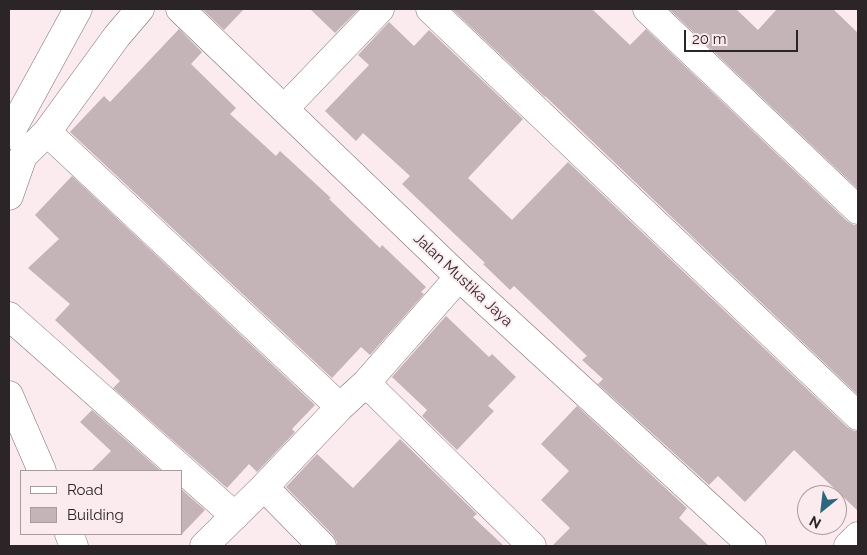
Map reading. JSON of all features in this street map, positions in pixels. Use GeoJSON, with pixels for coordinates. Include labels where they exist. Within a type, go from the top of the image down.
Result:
{"type":"FeatureCollection","features":[{"type":"Feature","properties":{"kind":"street"},"geometry":{"type":"LineString","coordinates":[[9,135],[78,9]]}},
{"type":"Feature","properties":{"kind":"street"},"geometry":{"type":"LineString","coordinates":[[9,196],[23,156],[47,132],[116,36],[140,9]]}},
{"type":"Feature","properties":{"kind":"street","name":"Jalan Mustika Jaya"},"geometry":{"type":"LineString","coordinates":[[180,9],[459,277],[752,546]]}},
{"type":"Feature","properties":{"kind":"street"},"geometry":{"type":"LineString","coordinates":[[284,109],[380,9]]}},
{"type":"Feature","properties":{"kind":"street"},"geometry":{"type":"LineString","coordinates":[[430,9],[858,416]]}},
{"type":"Feature","properties":{"kind":"street"},"geometry":{"type":"LineString","coordinates":[[647,9],[858,210]]}},
{"type":"Feature","properties":{"kind":"street"},"geometry":{"type":"LineString","coordinates":[[47,132],[340,407]]}},
{"type":"Feature","properties":{"kind":"street"},"geometry":{"type":"LineString","coordinates":[[204,546],[366,382],[459,277]]}},
{"type":"Feature","properties":{"kind":"street"},"geometry":{"type":"LineString","coordinates":[[9,316],[235,516]]}},
{"type":"Feature","properties":{"kind":"street"},"geometry":{"type":"LineString","coordinates":[[366,382],[532,546]]}},
{"type":"Feature","properties":{"kind":"street"},"geometry":{"type":"LineString","coordinates":[[9,395],[42,470]]}},
{"type":"Feature","properties":{"kind":"street"},"geometry":{"type":"LineString","coordinates":[[264,487],[322,546]]}},
{"type":"Feature","properties":{"kind":"street"},"geometry":{"type":"LineString","coordinates":[[848,546],[858,536]]}},
{"type":"Feature","properties":{"kind":"building"},"geometry":{"type":"Polygon","coordinates":[[[202,9],[244,9],[224,30],[202,9]]]}},
{"type":"Feature","properties":{"kind":"building"},"geometry":{"type":"Polygon","coordinates":[[[310,9],[359,9],[335,33],[310,9]]]}},
{"type":"Feature","properties":{"kind":"building"},"geometry":{"type":"Polygon","coordinates":[[[452,9],[592,9],[630,45],[646,29],[847,221],[858,225],[858,395],[545,96],[452,9]]]}},
{"type":"Feature","properties":{"kind":"building"},"geometry":{"type":"Polygon","coordinates":[[[669,9],[736,9],[758,30],[777,9],[833,9],[858,33],[858,189],[669,9]]]}},
{"type":"Feature","properties":{"kind":"building"},"geometry":{"type":"Polygon","coordinates":[[[389,22],[414,46],[429,30],[523,119],[468,178],[512,220],[568,162],[847,427],[858,431],[858,511],[847,501],[847,485],[831,485],[794,450],[745,502],[718,476],[709,485],[598,384],[603,379],[582,360],[587,356],[514,286],[510,290],[483,264],[485,263],[402,184],[410,176],[363,133],[356,141],[325,111],[369,65],[358,55],[389,22]]]}},
{"type":"Feature","properties":{"kind":"building"},"geometry":{"type":"Polygon","coordinates":[[[179,29],[202,52],[191,64],[236,108],[230,114],[276,156],[280,151],[331,198],[329,199],[380,248],[382,245],[426,287],[421,292],[424,294],[370,355],[361,347],[332,378],[70,132],[104,96],[110,102],[179,29]]]}},
{"type":"Feature","properties":{"kind":"building"},"geometry":{"type":"Polygon","coordinates":[[[72,176],[315,405],[292,429],[295,432],[257,472],[249,464],[227,488],[113,388],[120,381],[55,320],[70,304],[28,268],[59,239],[35,215],[72,176]]]}},
{"type":"Feature","properties":{"kind":"building"},"geometry":{"type":"Polygon","coordinates":[[[446,316],[489,357],[492,354],[516,377],[488,406],[494,411],[457,450],[422,416],[427,410],[392,377],[446,316]]]}},
{"type":"Feature","properties":{"kind":"building"},"geometry":{"type":"Polygon","coordinates":[[[577,406],[687,508],[679,518],[709,546],[552,546],[570,528],[541,500],[569,471],[541,444],[577,406]]]}},
{"type":"Feature","properties":{"kind":"building"},"geometry":{"type":"Polygon","coordinates":[[[92,410],[160,470],[92,470],[111,451],[80,422],[92,410]]]}},
{"type":"Feature","properties":{"kind":"building"},"geometry":{"type":"Polygon","coordinates":[[[400,439],[477,514],[473,517],[504,546],[337,546],[333,535],[286,487],[317,454],[353,488],[400,439]]]}},
{"type":"Feature","properties":{"kind":"building"},"geometry":{"type":"Polygon","coordinates":[[[182,490],[205,510],[182,534],[182,490]]]}}]}
